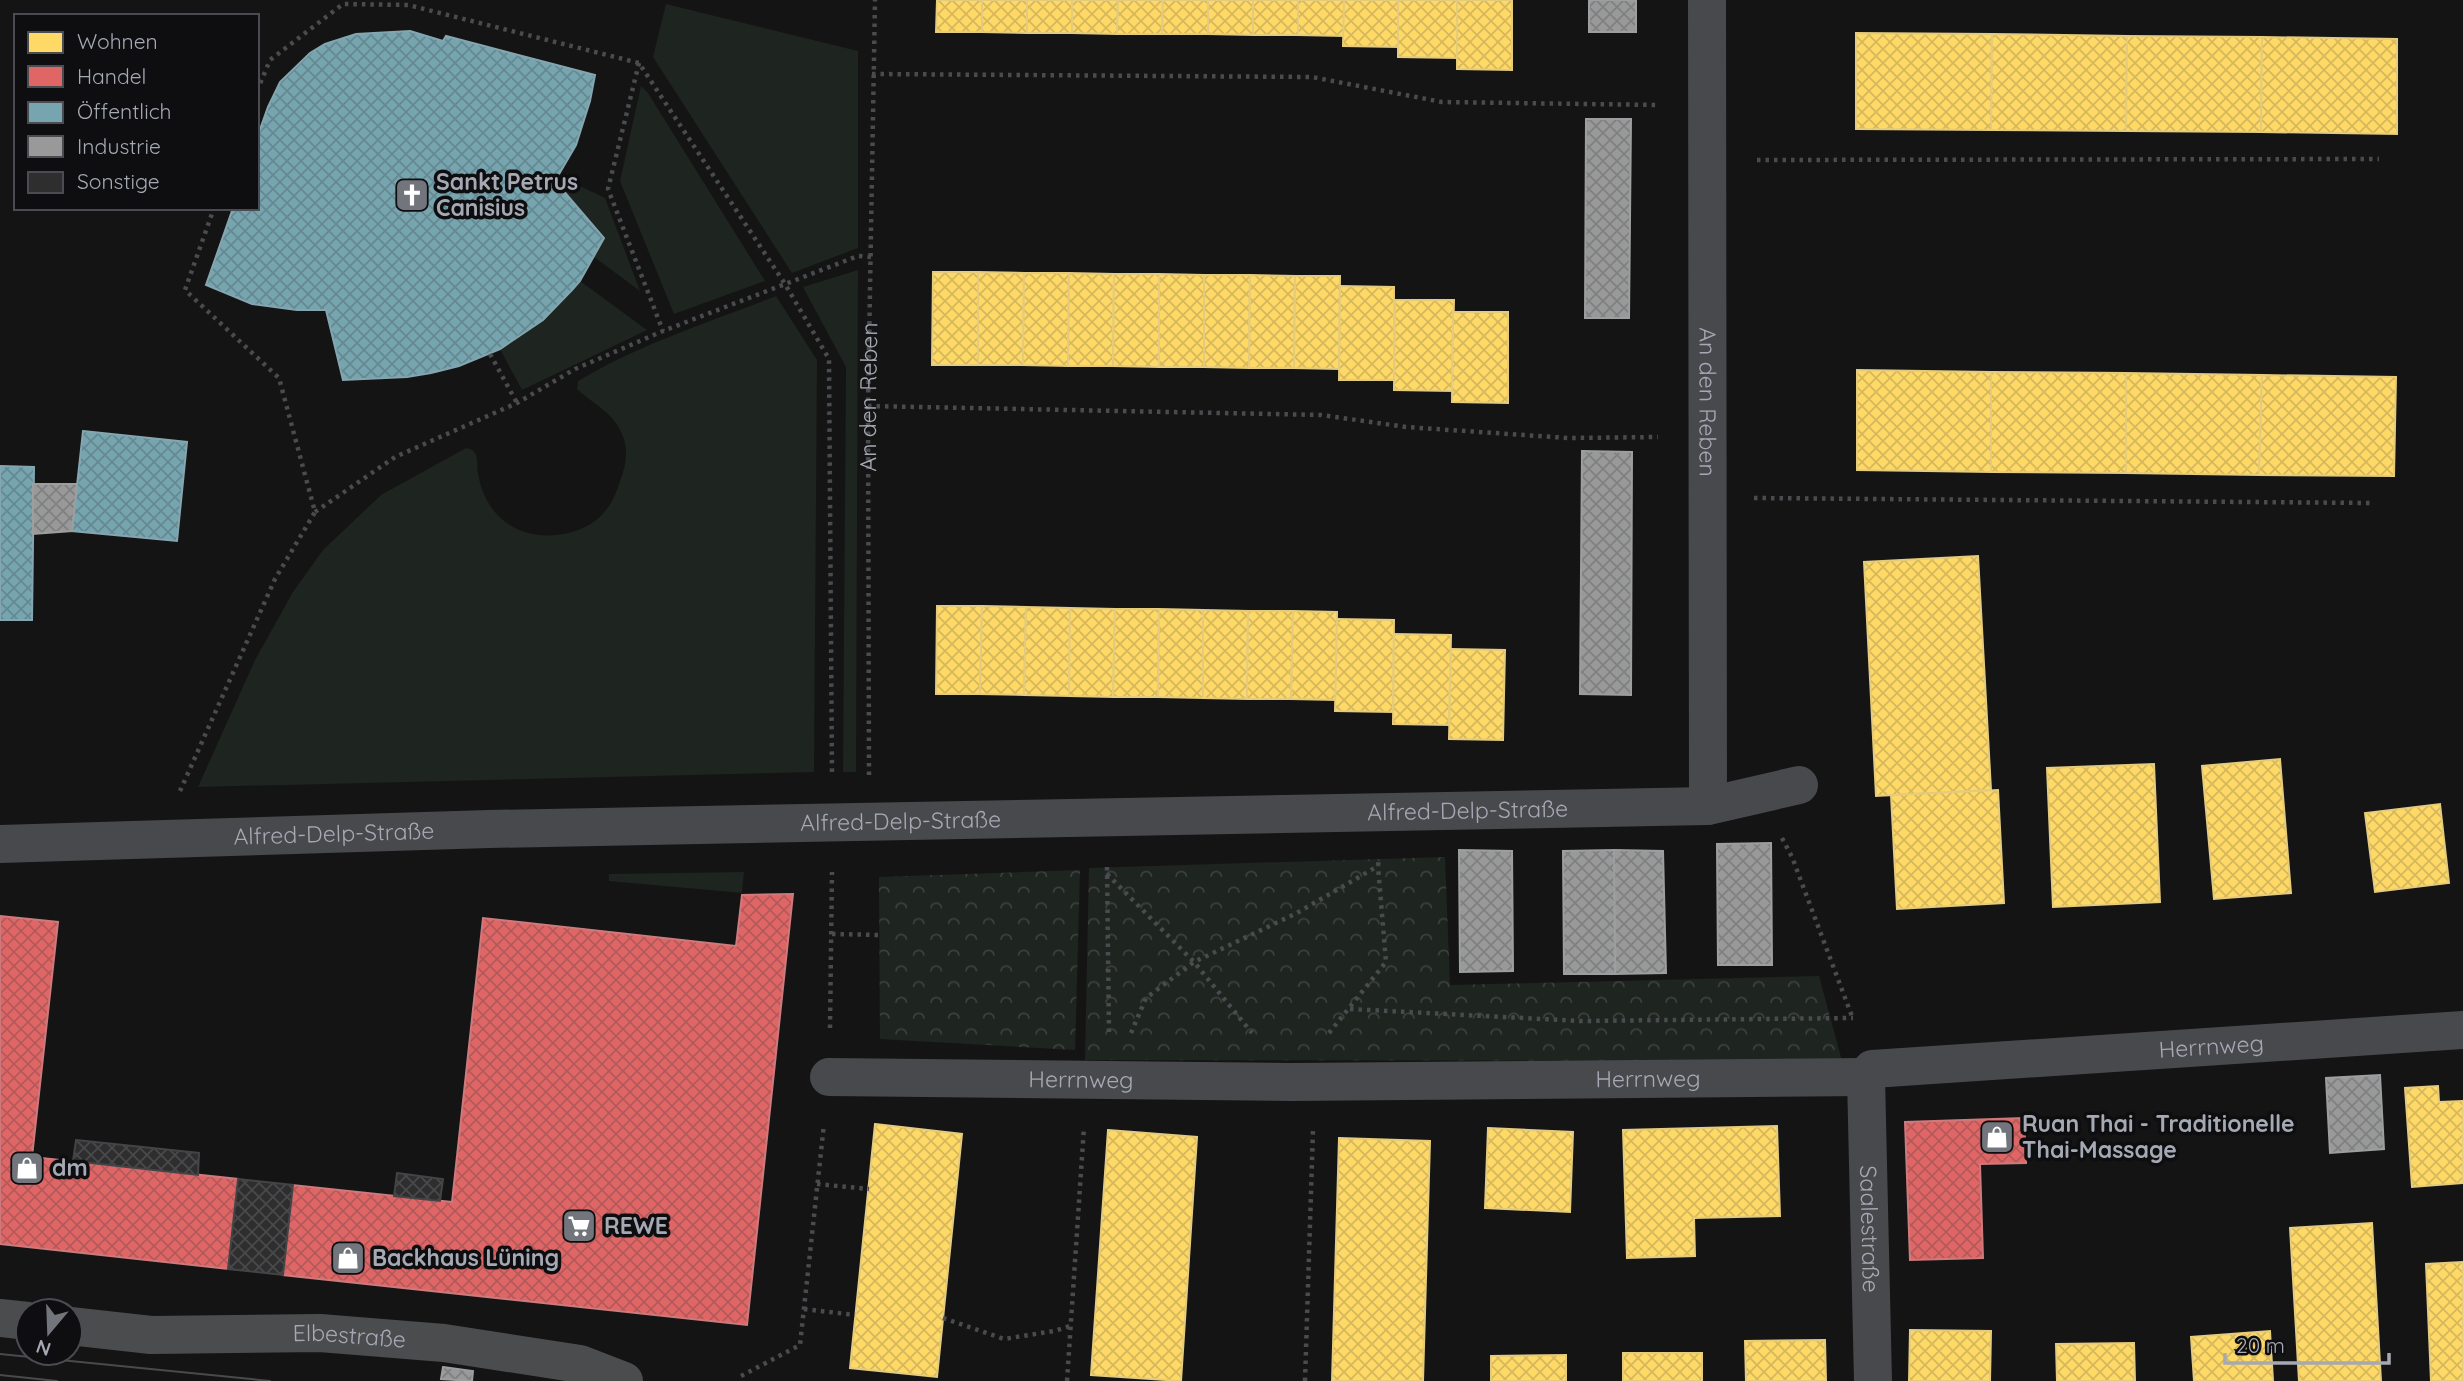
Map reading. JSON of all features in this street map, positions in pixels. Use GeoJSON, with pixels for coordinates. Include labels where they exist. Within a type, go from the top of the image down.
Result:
{"type":"FeatureCollection","features":[{"type":"Feature","properties":{"kind":"main road","name":"Elbestraße"},"geometry":{"type":"LineString","coordinates":[[84,1328],[152,1335],[320,1333],[444,1343],[580,1364],[624,1381]]}},
{"type":"Feature","properties":{"kind":"street","name":"An den Reben"},"geometry":{"type":"LineString","coordinates":[[1707,0],[1708,806]]}},
{"type":"Feature","properties":{"kind":"street","name":"Alfred-Delp-Straße"},"geometry":{"type":"LineString","coordinates":[[0,844],[448,830],[1708,806],[1800,785]]}},
{"type":"Feature","properties":{"kind":"street","name":"Herrnweg"},"geometry":{"type":"LineString","coordinates":[[829,1077],[1302,1082],[1869,1073],[2463,1030]]}},
{"type":"Feature","properties":{"kind":"street","name":"Saalestraße"},"geometry":{"type":"LineString","coordinates":[[1869,1073],[1873,1381]]}},
{"type":"Feature","properties":{"kind":"path","name":"An den Reben"},"geometry":{"type":"LineString","coordinates":[[869,779],[868,406],[875,0]]}},
{"type":"Feature","properties":{"kind":"path"},"geometry":{"type":"LineString","coordinates":[[259,86],[270,60],[343,2],[408,5],[639,63],[785,284],[829,359],[832,772]]}},
{"type":"Feature","properties":{"kind":"path"},"geometry":{"type":"LineString","coordinates":[[639,63],[608,189],[663,331]]}},
{"type":"Feature","properties":{"kind":"path"},"geometry":{"type":"LineString","coordinates":[[872,74],[1312,77],[1442,102],[1707,106]]}},
{"type":"Feature","properties":{"kind":"path"},"geometry":{"type":"LineString","coordinates":[[1707,160],[2379,159]]}},
{"type":"Feature","properties":{"kind":"path"},"geometry":{"type":"LineString","coordinates":[[213,210],[185,290],[279,378],[315,512]]}},
{"type":"Feature","properties":{"kind":"path"},"geometry":{"type":"LineString","coordinates":[[180,788],[275,579],[315,512],[395,457],[517,403],[575,369],[663,331],[858,256],[872,257]]}},
{"type":"Feature","properties":{"kind":"path"},"geometry":{"type":"LineString","coordinates":[[490,354],[517,403]]}},
{"type":"Feature","properties":{"kind":"path"},"geometry":{"type":"LineString","coordinates":[[868,406],[1321,415],[1406,427],[1568,438],[1708,436]]}},
{"type":"Feature","properties":{"kind":"path"},"geometry":{"type":"LineString","coordinates":[[1708,498],[2372,503]]}},
{"type":"Feature","properties":{"kind":"path"},"geometry":{"type":"LineString","coordinates":[[1305,1381],[1302,1082],[1349,1009],[1386,962],[1378,866],[1385,813]]}},
{"type":"Feature","properties":{"kind":"path"},"geometry":{"type":"LineString","coordinates":[[1067,1381],[1070,1326],[1098,1080],[1107,818]]}},
{"type":"Feature","properties":{"kind":"path"},"geometry":{"type":"LineString","coordinates":[[1777,829],[1791,857],[1853,1018],[1869,1073]]}},
{"type":"Feature","properties":{"kind":"path"},"geometry":{"type":"LineString","coordinates":[[741,1377],[800,1345],[829,1077],[833,860]]}},
{"type":"Feature","properties":{"kind":"path"},"geometry":{"type":"LineString","coordinates":[[1098,1080],[1146,998],[1194,962],[1297,914],[1378,866]]}},
{"type":"Feature","properties":{"kind":"path"},"geometry":{"type":"LineString","coordinates":[[1107,874],[1194,962],[1302,1082]]}},
{"type":"Feature","properties":{"kind":"path"},"geometry":{"type":"LineString","coordinates":[[832,934],[879,935]]}},
{"type":"Feature","properties":{"kind":"path"},"geometry":{"type":"LineString","coordinates":[[1349,1009],[1580,1021],[1853,1018]]}},
{"type":"Feature","properties":{"kind":"path"},"geometry":{"type":"LineString","coordinates":[[817,1184],[869,1189]]}},
{"type":"Feature","properties":{"kind":"path"},"geometry":{"type":"LineString","coordinates":[[804,1309],[855,1315]]}},
{"type":"Feature","properties":{"kind":"path"},"geometry":{"type":"LineString","coordinates":[[943,1318],[1004,1339],[1070,1326]]}},
{"type":"Feature","properties":{"kind":"green space"},"geometry":{"type":"Polygon","coordinates":[[[666,4],[858,51],[858,248],[792,273],[653,57],[666,4]]]}},
{"type":"Feature","properties":{"kind":"green space"},"geometry":{"type":"Polygon","coordinates":[[[641,86],[648,93],[765,281],[674,314],[620,181],[641,86]]]}},
{"type":"Feature","properties":{"kind":"green space"},"geometry":{"type":"Polygon","coordinates":[[[559,176],[605,198],[640,291],[594,257],[604,238],[555,181],[559,176]]]}},
{"type":"Feature","properties":{"kind":"green space"},"geometry":{"type":"Polygon","coordinates":[[[858,270],[856,772],[843,772],[846,367],[803,287],[858,270]]]}},
{"type":"Feature","properties":{"kind":"green space"},"geometry":{"type":"Polygon","coordinates":[[[580,281],[647,330],[522,390],[500,349],[543,320],[580,281]]]}},
{"type":"Feature","properties":{"kind":"green space"},"geometry":{"type":"Polygon","coordinates":[[[776,296],[817,360],[814,772],[198,787],[255,660],[293,592],[323,550],[381,495],[466,448],[476,455],[480,484],[487,501],[505,522],[522,531],[544,535],[567,533],[589,525],[606,510],[612,500],[624,470],[626,452],[618,426],[608,414],[577,389],[578,381],[650,345],[776,296]]]}},
{"type":"Feature","properties":{"kind":"green space"},"geometry":{"type":"Polygon","coordinates":[[[1445,857],[1450,985],[1819,976],[1842,1061],[1085,1060],[1089,868],[1445,857]]]}},
{"type":"Feature","properties":{"kind":"green space"},"geometry":{"type":"Polygon","coordinates":[[[1080,870],[1075,1050],[880,1039],[879,877],[1080,870]]]}},
{"type":"Feature","properties":{"kind":"green space"},"geometry":{"type":"Polygon","coordinates":[[[744,872],[742,893],[609,881],[609,874],[744,872]]]}},
{"type":"Feature","properties":{"kind":"building: Wohnen"},"geometry":{"type":"Polygon","coordinates":[[[937,0],[982,0],[982,32],[936,32],[937,0]]]}},
{"type":"Feature","properties":{"kind":"building: Wohnen"},"geometry":{"type":"Polygon","coordinates":[[[982,0],[1027,0],[1027,33],[982,32],[982,0]]]}},
{"type":"Feature","properties":{"kind":"building: Wohnen"},"geometry":{"type":"Polygon","coordinates":[[[1027,0],[1072,0],[1072,33],[1027,33],[1027,0]]]}},
{"type":"Feature","properties":{"kind":"building: Wohnen"},"geometry":{"type":"Polygon","coordinates":[[[1072,0],[1118,0],[1117,34],[1072,33],[1072,0]]]}},
{"type":"Feature","properties":{"kind":"building: Wohnen"},"geometry":{"type":"Polygon","coordinates":[[[1118,0],[1163,0],[1162,34],[1117,34],[1118,0]]]}},
{"type":"Feature","properties":{"kind":"building: Wohnen"},"geometry":{"type":"Polygon","coordinates":[[[1163,0],[1208,0],[1208,34],[1162,34],[1163,0]]]}},
{"type":"Feature","properties":{"kind":"building: Wohnen"},"geometry":{"type":"Polygon","coordinates":[[[1208,0],[1253,0],[1253,35],[1208,34],[1208,0]]]}},
{"type":"Feature","properties":{"kind":"building: Wohnen"},"geometry":{"type":"Polygon","coordinates":[[[1253,0],[1298,0],[1298,35],[1253,35],[1253,0]]]}},
{"type":"Feature","properties":{"kind":"building: Wohnen"},"geometry":{"type":"Polygon","coordinates":[[[1298,0],[1344,0],[1344,36],[1298,35],[1298,0]]]}},
{"type":"Feature","properties":{"kind":"building: Wohnen"},"geometry":{"type":"Polygon","coordinates":[[[1344,0],[1398,0],[1398,47],[1343,46],[1344,0]]]}},
{"type":"Feature","properties":{"kind":"building: Wohnen"},"geometry":{"type":"Polygon","coordinates":[[[1398,0],[1457,0],[1457,58],[1398,57],[1398,0]]]}},
{"type":"Feature","properties":{"kind":"building: Wohnen"},"geometry":{"type":"Polygon","coordinates":[[[1457,0],[1512,0],[1512,70],[1457,69],[1457,0]]]}},
{"type":"Feature","properties":{"kind":"building: Wohnen"},"geometry":{"type":"Polygon","coordinates":[[[1856,33],[1992,34],[1991,130],[1856,129],[1856,33]]]}},
{"type":"Feature","properties":{"kind":"building: Wohnen"},"geometry":{"type":"Polygon","coordinates":[[[1992,34],[2127,36],[2126,131],[1991,130],[1992,34]]]}},
{"type":"Feature","properties":{"kind":"building: Wohnen"},"geometry":{"type":"Polygon","coordinates":[[[2127,36],[2262,37],[2261,132],[2126,131],[2127,36]]]}},
{"type":"Feature","properties":{"kind":"building: Wohnen"},"geometry":{"type":"Polygon","coordinates":[[[2262,37],[2397,39],[2397,134],[2261,132],[2262,37]]]}},
{"type":"Feature","properties":{"kind":"building: Wohnen"},"geometry":{"type":"Polygon","coordinates":[[[933,272],[978,272],[978,365],[932,365],[933,272]]]}},
{"type":"Feature","properties":{"kind":"building: Wohnen"},"geometry":{"type":"Polygon","coordinates":[[[978,272],[1024,273],[1023,365],[978,365],[978,272]]]}},
{"type":"Feature","properties":{"kind":"building: Wohnen"},"geometry":{"type":"Polygon","coordinates":[[[1024,273],[1069,273],[1068,366],[1023,365],[1024,273]]]}},
{"type":"Feature","properties":{"kind":"building: Wohnen"},"geometry":{"type":"Polygon","coordinates":[[[1069,273],[1114,274],[1113,366],[1068,366],[1069,273]]]}},
{"type":"Feature","properties":{"kind":"building: Wohnen"},"geometry":{"type":"Polygon","coordinates":[[[1114,274],[1159,274],[1159,367],[1113,366],[1114,274]]]}},
{"type":"Feature","properties":{"kind":"building: Wohnen"},"geometry":{"type":"Polygon","coordinates":[[[1159,274],[1204,275],[1204,367],[1159,367],[1159,274]]]}},
{"type":"Feature","properties":{"kind":"building: Wohnen"},"geometry":{"type":"Polygon","coordinates":[[[1204,275],[1250,275],[1249,368],[1204,367],[1204,275]]]}},
{"type":"Feature","properties":{"kind":"building: Wohnen"},"geometry":{"type":"Polygon","coordinates":[[[1250,275],[1295,276],[1294,368],[1249,368],[1250,275]]]}},
{"type":"Feature","properties":{"kind":"building: Wohnen"},"geometry":{"type":"Polygon","coordinates":[[[1295,276],[1340,276],[1339,369],[1294,368],[1295,276]]]}},
{"type":"Feature","properties":{"kind":"building: Wohnen"},"geometry":{"type":"Polygon","coordinates":[[[1340,286],[1394,287],[1394,380],[1339,380],[1340,286]]]}},
{"type":"Feature","properties":{"kind":"building: Wohnen"},"geometry":{"type":"Polygon","coordinates":[[[1395,300],[1454,300],[1452,391],[1394,390],[1395,300]]]}},
{"type":"Feature","properties":{"kind":"building: Wohnen"},"geometry":{"type":"Polygon","coordinates":[[[1453,312],[1508,312],[1508,403],[1452,402],[1453,312]]]}},
{"type":"Feature","properties":{"kind":"building: Wohnen"},"geometry":{"type":"Polygon","coordinates":[[[1857,370],[1991,372],[1991,472],[1857,470],[1857,370]]]}},
{"type":"Feature","properties":{"kind":"building: Wohnen"},"geometry":{"type":"Polygon","coordinates":[[[1991,372],[2126,373],[2126,473],[1991,472],[1991,372]]]}},
{"type":"Feature","properties":{"kind":"building: Wohnen"},"geometry":{"type":"Polygon","coordinates":[[[2126,373],[2262,375],[2259,475],[2126,473],[2126,373]]]}},
{"type":"Feature","properties":{"kind":"building: Wohnen"},"geometry":{"type":"Polygon","coordinates":[[[2262,375],[2396,377],[2394,476],[2259,475],[2262,375]]]}},
{"type":"Feature","properties":{"kind":"building: Wohnen"},"geometry":{"type":"Polygon","coordinates":[[[1978,556],[1991,790],[1876,796],[1864,562],[1978,556]]]}},
{"type":"Feature","properties":{"kind":"building: Wohnen"},"geometry":{"type":"Polygon","coordinates":[[[937,606],[982,606],[980,694],[936,694],[937,606]]]}},
{"type":"Feature","properties":{"kind":"building: Wohnen"},"geometry":{"type":"Polygon","coordinates":[[[982,606],[1026,607],[1024,695],[980,694],[982,606]]]}},
{"type":"Feature","properties":{"kind":"building: Wohnen"},"geometry":{"type":"Polygon","coordinates":[[[1026,607],[1070,608],[1069,696],[1024,695],[1026,607]]]}},
{"type":"Feature","properties":{"kind":"building: Wohnen"},"geometry":{"type":"Polygon","coordinates":[[[1070,608],[1115,609],[1113,697],[1069,696],[1070,608]]]}},
{"type":"Feature","properties":{"kind":"building: Wohnen"},"geometry":{"type":"Polygon","coordinates":[[[1115,609],[1159,609],[1158,697],[1113,697],[1115,609]]]}},
{"type":"Feature","properties":{"kind":"building: Wohnen"},"geometry":{"type":"Polygon","coordinates":[[[1159,609],[1203,610],[1203,698],[1158,697],[1159,609]]]}},
{"type":"Feature","properties":{"kind":"building: Wohnen"},"geometry":{"type":"Polygon","coordinates":[[[1203,610],[1248,611],[1247,699],[1203,698],[1203,610]]]}},
{"type":"Feature","properties":{"kind":"building: Wohnen"},"geometry":{"type":"Polygon","coordinates":[[[1248,611],[1293,611],[1291,699],[1247,699],[1248,611]]]}},
{"type":"Feature","properties":{"kind":"building: Wohnen"},"geometry":{"type":"Polygon","coordinates":[[[1293,611],[1337,612],[1336,700],[1291,699],[1293,611]]]}},
{"type":"Feature","properties":{"kind":"building: Wohnen"},"geometry":{"type":"Polygon","coordinates":[[[1337,619],[1394,620],[1393,712],[1335,711],[1337,619]]]}},
{"type":"Feature","properties":{"kind":"building: Wohnen"},"geometry":{"type":"Polygon","coordinates":[[[1394,634],[1451,635],[1449,725],[1393,724],[1394,634]]]}},
{"type":"Feature","properties":{"kind":"building: Wohnen"},"geometry":{"type":"Polygon","coordinates":[[[1451,649],[1505,650],[1503,740],[1449,739],[1451,649]]]}},
{"type":"Feature","properties":{"kind":"building: Wohnen"},"geometry":{"type":"Polygon","coordinates":[[[2280,759],[2291,893],[2214,899],[2202,766],[2280,759]]]}},
{"type":"Feature","properties":{"kind":"building: Wohnen"},"geometry":{"type":"Polygon","coordinates":[[[2154,764],[2160,902],[2053,907],[2047,768],[2154,764]]]}},
{"type":"Feature","properties":{"kind":"building: Wohnen"},"geometry":{"type":"Polygon","coordinates":[[[1998,790],[2004,903],[1897,909],[1891,795],[1998,790]]]}},
{"type":"Feature","properties":{"kind":"building: Wohnen"},"geometry":{"type":"Polygon","coordinates":[[[2440,804],[2449,883],[2375,892],[2365,813],[2440,804]]]}},
{"type":"Feature","properties":{"kind":"building: Wohnen"},"geometry":{"type":"Polygon","coordinates":[[[2438,1086],[2439,1102],[2463,1101],[2463,1183],[2412,1187],[2405,1088],[2438,1086]]]}},
{"type":"Feature","properties":{"kind":"building: Wohnen"},"geometry":{"type":"Polygon","coordinates":[[[875,1124],[962,1134],[937,1377],[850,1368],[875,1124]]]}},
{"type":"Feature","properties":{"kind":"building: Wohnen"},"geometry":{"type":"Polygon","coordinates":[[[1777,1126],[1780,1216],[1694,1218],[1695,1256],[1627,1258],[1623,1130],[1777,1126]]]}},
{"type":"Feature","properties":{"kind":"building: Wohnen"},"geometry":{"type":"Polygon","coordinates":[[[1488,1128],[1573,1132],[1570,1212],[1485,1208],[1488,1128]]]}},
{"type":"Feature","properties":{"kind":"building: Wohnen"},"geometry":{"type":"Polygon","coordinates":[[[1108,1130],[1197,1137],[1181,1381],[1091,1375],[1108,1130]]]}},
{"type":"Feature","properties":{"kind":"building: Wohnen"},"geometry":{"type":"Polygon","coordinates":[[[1339,1138],[1430,1141],[1423,1381],[1332,1381],[1339,1138]]]}},
{"type":"Feature","properties":{"kind":"building: Wohnen"},"geometry":{"type":"Polygon","coordinates":[[[2372,1223],[2381,1381],[2299,1381],[2290,1228],[2372,1223]]]}},
{"type":"Feature","properties":{"kind":"building: Wohnen"},"geometry":{"type":"Polygon","coordinates":[[[2463,1262],[2463,1381],[2431,1381],[2426,1264],[2463,1262]]]}},
{"type":"Feature","properties":{"kind":"building: Wohnen"},"geometry":{"type":"Polygon","coordinates":[[[1910,1330],[1991,1331],[1990,1381],[1909,1381],[1910,1330]]]}},
{"type":"Feature","properties":{"kind":"building: Wohnen"},"geometry":{"type":"Polygon","coordinates":[[[2270,1331],[2273,1381],[2194,1381],[2191,1337],[2270,1331]]]}},
{"type":"Feature","properties":{"kind":"building: Wohnen"},"geometry":{"type":"Polygon","coordinates":[[[1825,1340],[1826,1381],[1746,1381],[1745,1341],[1825,1340]]]}},
{"type":"Feature","properties":{"kind":"building: Wohnen"},"geometry":{"type":"Polygon","coordinates":[[[2134,1343],[2135,1381],[2057,1381],[2056,1344],[2134,1343]]]}},
{"type":"Feature","properties":{"kind":"building: Wohnen"},"geometry":{"type":"Polygon","coordinates":[[[1623,1353],[1702,1353],[1702,1381],[1623,1381],[1623,1353]]]}},
{"type":"Feature","properties":{"kind":"building: Wohnen"},"geometry":{"type":"Polygon","coordinates":[[[1566,1355],[1566,1381],[1491,1381],[1491,1356],[1566,1355]]]}},
{"type":"Feature","properties":{"kind":"building: Handel"},"geometry":{"type":"Polygon","coordinates":[[[793,894],[747,1325],[283,1275],[293,1185],[452,1202],[483,918],[736,946],[742,895],[793,894]]]}},
{"type":"Feature","properties":{"kind":"building: Handel"},"geometry":{"type":"Polygon","coordinates":[[[0,916],[58,922],[32,1157],[238,1179],[228,1269],[0,1244],[0,916]]]}},
{"type":"Feature","properties":{"kind":"building: Handel"},"geometry":{"type":"Polygon","coordinates":[[[2024,1118],[2026,1163],[1980,1164],[1983,1258],[1910,1260],[1905,1122],[2024,1118]]]}},
{"type":"Feature","properties":{"kind":"building: Öffentlich","name":"Sankt Petrus Canisius"},"geometry":{"type":"Polygon","coordinates":[[[410,31],[443,41],[446,36],[595,75],[576,145],[555,181],[604,238],[580,281],[543,320],[500,349],[459,366],[407,377],[343,380],[326,310],[297,310],[252,304],[206,285],[232,210],[259,210],[259,132],[280,82],[310,53],[325,44],[356,34],[410,31]]]}},
{"type":"Feature","properties":{"kind":"building: Öffentlich"},"geometry":{"type":"Polygon","coordinates":[[[83,431],[187,442],[177,541],[72,531],[83,431]]]}},
{"type":"Feature","properties":{"kind":"building: Öffentlich"},"geometry":{"type":"Polygon","coordinates":[[[0,466],[34,467],[32,620],[0,620],[0,466]]]}},
{"type":"Feature","properties":{"kind":"building: Industrie"},"geometry":{"type":"Polygon","coordinates":[[[1589,0],[1636,0],[1636,32],[1589,32],[1589,0]]]}},
{"type":"Feature","properties":{"kind":"building: Industrie"},"geometry":{"type":"Polygon","coordinates":[[[1586,119],[1631,119],[1629,318],[1585,318],[1586,119]]]}},
{"type":"Feature","properties":{"kind":"building: Industrie"},"geometry":{"type":"Polygon","coordinates":[[[1582,451],[1632,452],[1631,695],[1580,694],[1582,451]]]}},
{"type":"Feature","properties":{"kind":"building: Industrie"},"geometry":{"type":"Polygon","coordinates":[[[33,484],[77,484],[72,531],[33,534],[33,484]]]}},
{"type":"Feature","properties":{"kind":"building: Industrie"},"geometry":{"type":"Polygon","coordinates":[[[1771,843],[1772,965],[1718,965],[1717,844],[1771,843]]]}},
{"type":"Feature","properties":{"kind":"building: Industrie"},"geometry":{"type":"Polygon","coordinates":[[[1459,850],[1512,851],[1513,971],[1460,972],[1459,850]]]}},
{"type":"Feature","properties":{"kind":"building: Industrie"},"geometry":{"type":"Polygon","coordinates":[[[1614,850],[1663,851],[1666,973],[1615,974],[1614,850]]]}},
{"type":"Feature","properties":{"kind":"building: Industrie"},"geometry":{"type":"Polygon","coordinates":[[[1614,850],[1615,974],[1564,974],[1563,851],[1614,850]]]}},
{"type":"Feature","properties":{"kind":"building: Industrie"},"geometry":{"type":"Polygon","coordinates":[[[2380,1075],[2384,1149],[2330,1153],[2326,1078],[2380,1075]]]}},
{"type":"Feature","properties":{"kind":"building: Industrie"},"geometry":{"type":"Polygon","coordinates":[[[443,1367],[473,1371],[472,1381],[441,1379],[443,1367]]]}},
{"type":"Feature","properties":{"kind":"building: Sonstige"},"geometry":{"type":"Polygon","coordinates":[[[76,1140],[199,1153],[198,1175],[73,1161],[76,1140]]]}},
{"type":"Feature","properties":{"kind":"building: Sonstige"},"geometry":{"type":"Polygon","coordinates":[[[397,1173],[443,1179],[440,1201],[394,1196],[397,1173]]]}},
{"type":"Feature","properties":{"kind":"building: Sonstige"},"geometry":{"type":"Polygon","coordinates":[[[238,1179],[293,1185],[283,1275],[228,1269],[238,1179]]]}},
{"type":"Feature","properties":{"kind":"tram line"},"geometry":{"type":"LineString","coordinates":[[0,1354],[270,1381]]}},
{"type":"Feature","properties":{"kind":"tram line"},"geometry":{"type":"LineString","coordinates":[[0,1375],[57,1381]]}},
{"type":"Feature","properties":{"kind":"place","name":"Sankt Petrus Canisius"},"geometry":{"type":"Point","coordinates":[412,195]}},
{"type":"Feature","properties":{"kind":"place","name":"Ruan Thai - Traditionelle Thai-Massage"},"geometry":{"type":"Point","coordinates":[1997,1137]}},
{"type":"Feature","properties":{"kind":"place","name":"dm"},"geometry":{"type":"Point","coordinates":[27,1168]}},
{"type":"Feature","properties":{"kind":"place","name":"REWE"},"geometry":{"type":"Point","coordinates":[579,1226]}},
{"type":"Feature","properties":{"kind":"place","name":"Backhaus Lüning"},"geometry":{"type":"Point","coordinates":[348,1258]}}]}
